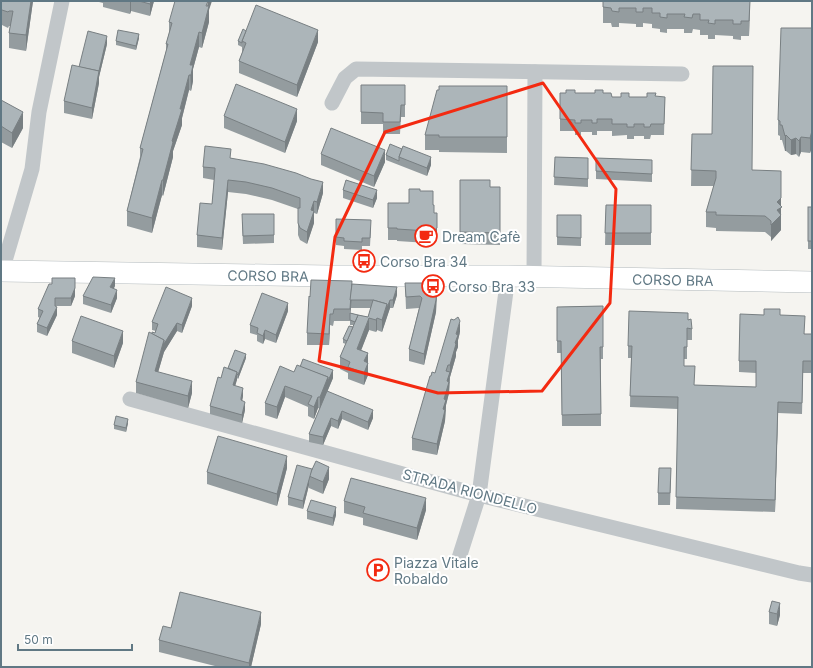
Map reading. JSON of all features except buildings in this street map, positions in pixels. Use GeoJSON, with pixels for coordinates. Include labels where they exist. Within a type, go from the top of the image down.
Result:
{"type":"FeatureCollection","features":[{"type":"Feature","properties":{"kind":"street","name":"CORSO BRA"},"geometry":{"type":"LineString","coordinates":[[62,1],[39,112],[32,169],[2,271],[321,276],[508,276],[812,282]]}},
{"type":"Feature","properties":{"kind":"street"},"geometry":{"type":"LineString","coordinates":[[332,103],[345,78],[356,69],[682,74]]}},
{"type":"Feature","properties":{"kind":"street"},"geometry":{"type":"LineString","coordinates":[[534,277],[535,72]]}},
{"type":"Feature","properties":{"kind":"street"},"geometry":{"type":"LineString","coordinates":[[459,558],[479,495],[508,276]]}},
{"type":"Feature","properties":{"kind":"street","name":"STRADA RIONDELLO"},"geometry":{"type":"LineString","coordinates":[[130,399],[479,495],[812,575]]}},
{"type":"Feature","properties":{"kind":"highlighted area"},"geometry":{"type":"Polygon","coordinates":[[[543,83],[616,189],[610,303],[542,391],[438,393],[319,361],[335,237],[385,132],[543,83]]]}},
{"type":"Feature","properties":{"kind":"place","name":"Dream Cafè"},"geometry":{"type":"Point","coordinates":[426,236]}},
{"type":"Feature","properties":{"kind":"place","name":"Corso Bra 34"},"geometry":{"type":"Point","coordinates":[364,261]}},
{"type":"Feature","properties":{"kind":"place","name":"Corso Bra 33"},"geometry":{"type":"Point","coordinates":[433,286]}},
{"type":"Feature","properties":{"kind":"place","name":"Piazza Vitale Robaldo"},"geometry":{"type":"Point","coordinates":[378,570]}}]}
